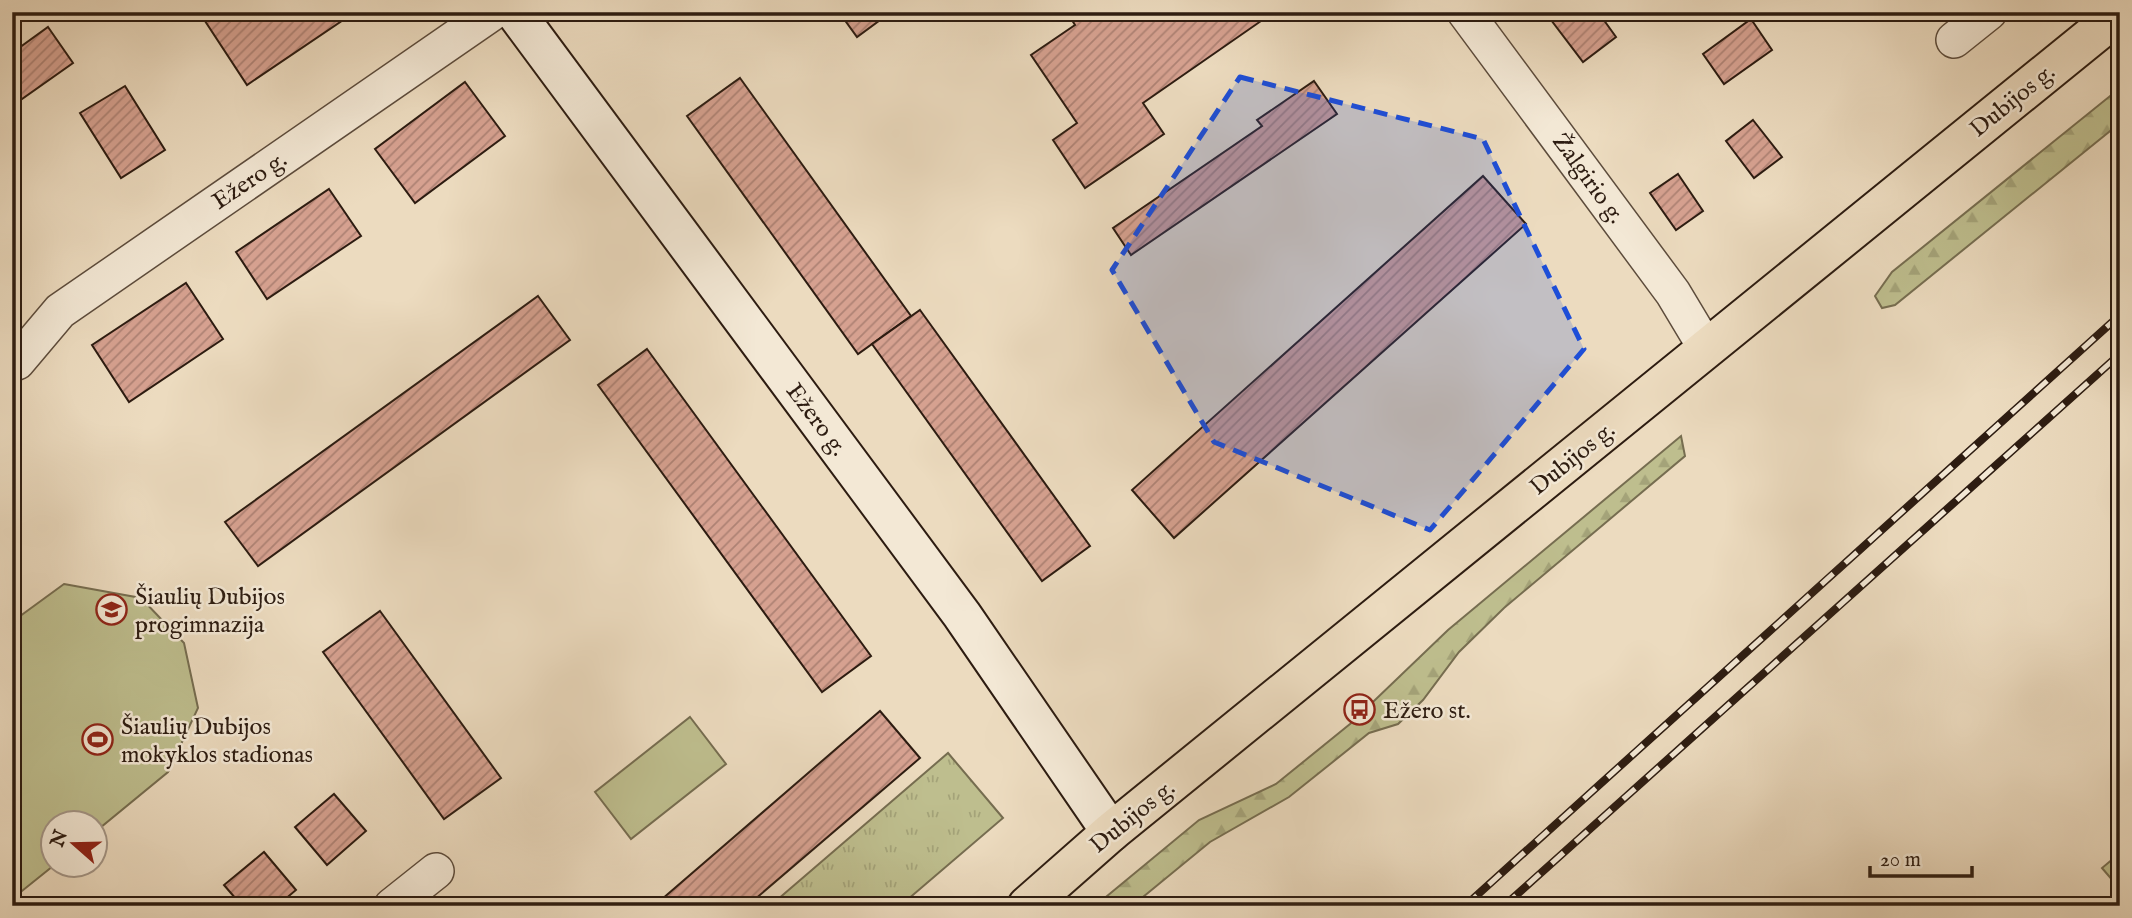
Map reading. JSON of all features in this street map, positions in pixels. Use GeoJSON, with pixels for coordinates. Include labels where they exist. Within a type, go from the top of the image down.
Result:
{"type":"FeatureCollection","features":[{"type":"Feature","properties":{"kind":"main road","name":"Ežero g."},"geometry":{"type":"LineString","coordinates":[[515,12],[962,615],[1111,832]]}},
{"type":"Feature","properties":{"kind":"main road","name":"Dubijos g."},"geometry":{"type":"LineString","coordinates":[[1027,906],[1111,832],[2120,13]]}},
{"type":"Feature","properties":{"kind":"street","name":"Ežero g."},"geometry":{"type":"LineString","coordinates":[[18,362],[60,311],[493,12]]}},
{"type":"Feature","properties":{"kind":"street","name":"Žalgirio g."},"geometry":{"type":"LineString","coordinates":[[1465,12],[1672,293],[1706,348]]}},
{"type":"Feature","properties":{"kind":"street"},"geometry":{"type":"LineString","coordinates":[[1954,40],[1989,12]]}},
{"type":"Feature","properties":{"kind":"street"},"geometry":{"type":"LineString","coordinates":[[392,906],[436,872]]}},
{"type":"Feature","properties":{"kind":"highlighted area"},"geometry":{"type":"Polygon","coordinates":[[[1240,77],[1483,139],[1584,349],[1430,530],[1214,442],[1112,270],[1240,77]]]}},
{"type":"Feature","properties":{"kind":"green space"},"geometry":{"type":"Polygon","coordinates":[[[2120,88],[2120,123],[1895,305],[1882,308],[1875,296],[1892,272],[2120,88]]]}},
{"type":"Feature","properties":{"kind":"green space"},"geometry":{"type":"Polygon","coordinates":[[[1681,436],[1685,456],[1504,608],[1459,652],[1423,700],[1398,724],[1369,733],[1289,797],[1210,842],[1132,906],[1095,906],[1199,820],[1276,784],[1350,724],[1448,630],[1681,436]]]}},
{"type":"Feature","properties":{"kind":"green space","name":"Šiaulių Dubijos mokyklos stadionas"},"geometry":{"type":"Polygon","coordinates":[[[64,584],[141,598],[184,643],[198,708],[168,772],[108,821],[108,810],[38,810],[38,878],[12,899],[12,622],[64,584]]]}},
{"type":"Feature","properties":{"kind":"green space"},"geometry":{"type":"Polygon","coordinates":[[[690,717],[726,764],[631,839],[595,792],[690,717]]]}},
{"type":"Feature","properties":{"kind":"green space"},"geometry":{"type":"Polygon","coordinates":[[[948,753],[1003,818],[900,906],[770,906],[948,753]]]}},
{"type":"Feature","properties":{"kind":"green space"},"geometry":{"type":"Polygon","coordinates":[[[2120,853],[2120,889],[2102,868],[2120,853]]]}},
{"type":"Feature","properties":{"kind":"building"},"geometry":{"type":"Polygon","coordinates":[[[218,12],[355,12],[247,85],[205,21],[218,12]]]}},
{"type":"Feature","properties":{"kind":"building"},"geometry":{"type":"Polygon","coordinates":[[[839,12],[891,12],[857,37],[839,12]]]}},
{"type":"Feature","properties":{"kind":"building"},"geometry":{"type":"Polygon","coordinates":[[[1067,12],[1274,12],[1143,103],[1164,134],[1085,188],[1053,140],[1077,123],[1031,55],[1075,25],[1067,12]]]}},
{"type":"Feature","properties":{"kind":"building"},"geometry":{"type":"Polygon","coordinates":[[[1545,12],[1598,12],[1616,37],[1583,62],[1545,12]]]}},
{"type":"Feature","properties":{"kind":"building"},"geometry":{"type":"Polygon","coordinates":[[[1751,19],[1772,50],[1724,84],[1703,54],[1751,19]]]}},
{"type":"Feature","properties":{"kind":"building"},"geometry":{"type":"Polygon","coordinates":[[[48,27],[73,63],[12,106],[12,53],[48,27]]]}},
{"type":"Feature","properties":{"kind":"building"},"geometry":{"type":"Polygon","coordinates":[[[740,78],[911,316],[858,354],[687,116],[740,78]]]}},
{"type":"Feature","properties":{"kind":"building"},"geometry":{"type":"Polygon","coordinates":[[[1314,81],[1337,114],[1131,255],[1113,228],[1262,126],[1257,120],[1314,81]]]}},
{"type":"Feature","properties":{"kind":"building"},"geometry":{"type":"Polygon","coordinates":[[[465,82],[505,136],[415,203],[375,149],[465,82]]]}},
{"type":"Feature","properties":{"kind":"building"},"geometry":{"type":"Polygon","coordinates":[[[125,86],[165,150],[121,178],[80,113],[125,86]]]}},
{"type":"Feature","properties":{"kind":"building"},"geometry":{"type":"Polygon","coordinates":[[[1753,120],[1782,157],[1754,178],[1726,141],[1753,120]]]}},
{"type":"Feature","properties":{"kind":"building"},"geometry":{"type":"Polygon","coordinates":[[[1678,174],[1703,211],[1676,230],[1650,193],[1678,174]]]}},
{"type":"Feature","properties":{"kind":"building"},"geometry":{"type":"Polygon","coordinates":[[[1483,176],[1526,224],[1174,538],[1132,490],[1483,176]]]}},
{"type":"Feature","properties":{"kind":"building"},"geometry":{"type":"Polygon","coordinates":[[[329,189],[361,236],[267,299],[236,252],[329,189]]]}},
{"type":"Feature","properties":{"kind":"building"},"geometry":{"type":"Polygon","coordinates":[[[186,283],[223,339],[129,402],[92,345],[186,283]]]}},
{"type":"Feature","properties":{"kind":"building"},"geometry":{"type":"Polygon","coordinates":[[[538,296],[570,340],[258,566],[225,522],[538,296]]]}},
{"type":"Feature","properties":{"kind":"building"},"geometry":{"type":"Polygon","coordinates":[[[920,310],[1090,546],[1042,581],[872,344],[920,310]]]}},
{"type":"Feature","properties":{"kind":"building"},"geometry":{"type":"Polygon","coordinates":[[[647,349],[871,656],[822,692],[598,385],[647,349]]]}},
{"type":"Feature","properties":{"kind":"building"},"geometry":{"type":"Polygon","coordinates":[[[12,440],[19,449],[12,454],[12,440]]]}},
{"type":"Feature","properties":{"kind":"building"},"geometry":{"type":"Polygon","coordinates":[[[380,611],[501,778],[444,819],[323,652],[380,611]]]}},
{"type":"Feature","properties":{"kind":"building"},"geometry":{"type":"Polygon","coordinates":[[[880,711],[920,758],[747,906],[654,906],[880,711]]]}},
{"type":"Feature","properties":{"kind":"building"},"geometry":{"type":"Polygon","coordinates":[[[334,794],[366,831],[327,865],[295,827],[334,794]]]}},
{"type":"Feature","properties":{"kind":"building"},"geometry":{"type":"Polygon","coordinates":[[[264,852],[296,890],[277,906],[242,906],[224,885],[264,852]]]}},
{"type":"Feature","properties":{"kind":"railway"},"geometry":{"type":"LineString","coordinates":[[1465,906],[2120,315]]}},
{"type":"Feature","properties":{"kind":"railway"},"geometry":{"type":"LineString","coordinates":[[1504,906],[2120,354]]}},
{"type":"Feature","properties":{"kind":"place","name":"Šiaulių Dubijos progimnazija"},"geometry":{"type":"Point","coordinates":[112,610]}},
{"type":"Feature","properties":{"kind":"place","name":"Ežero st."},"geometry":{"type":"Point","coordinates":[1360,710]}},
{"type":"Feature","properties":{"kind":"place","name":"Šiaulių Dubijos mokyklos stadionas"},"geometry":{"type":"Point","coordinates":[98,740]}}]}
